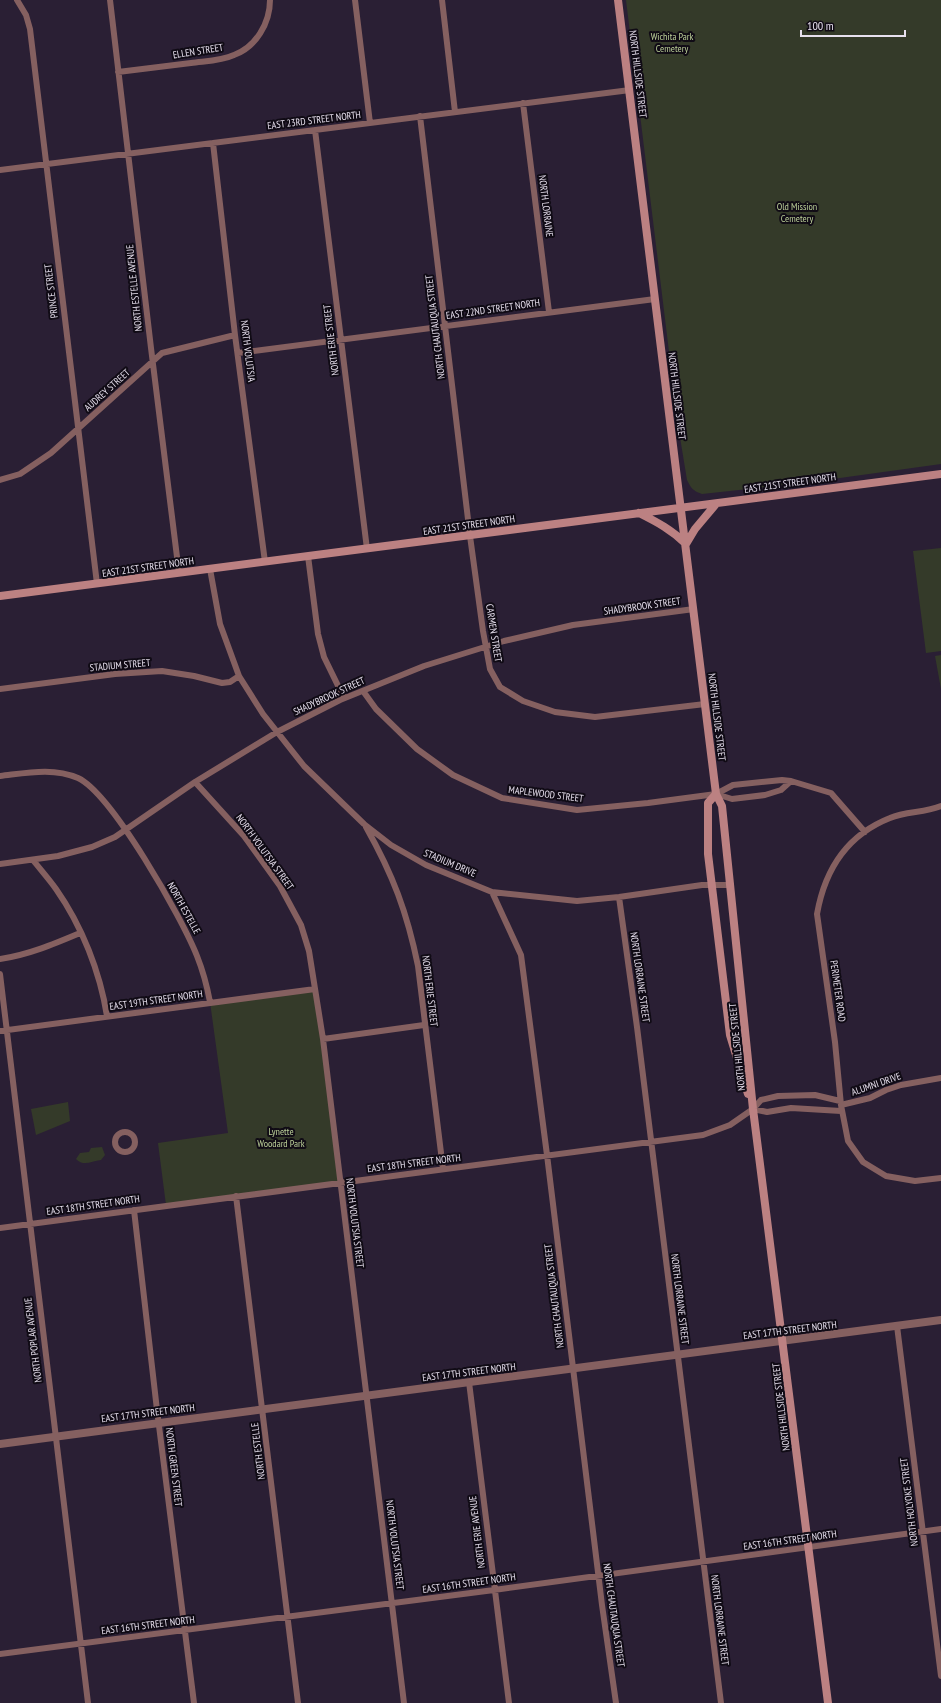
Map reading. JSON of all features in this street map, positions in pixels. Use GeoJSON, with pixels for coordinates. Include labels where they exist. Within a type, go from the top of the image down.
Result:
{"type":"FeatureCollection","features":[{"type":"Feature","properties":{"kind":"main road","name":"NORTH HILLSIDE STREET"},"geometry":{"type":"LineString","coordinates":[[618,0],[716,794],[722,806],[753,1109],[784,1341],[828,1703]]}},
{"type":"Feature","properties":{"kind":"main road","name":"EAST 21ST STREET NORTH"},"geometry":{"type":"LineString","coordinates":[[0,596],[941,474]]}},
{"type":"Feature","properties":{"kind":"main road"},"geometry":{"type":"LineString","coordinates":[[639,513],[665,527],[686,544],[695,529],[716,504]]}},
{"type":"Feature","properties":{"kind":"main road","name":"NORTH HILLSIDE STREET"},"geometry":{"type":"LineString","coordinates":[[716,794],[708,803],[708,854],[730,1035],[753,1109]]}},
{"type":"Feature","properties":{"kind":"street","name":"PRINCE STREET"},"geometry":{"type":"LineString","coordinates":[[17,0],[26,15],[30,29],[97,584]]}},
{"type":"Feature","properties":{"kind":"street","name":"NORTH ESTELLE AVENUE"},"geometry":{"type":"LineString","coordinates":[[110,0],[179,572]]}},
{"type":"Feature","properties":{"kind":"street","name":"ELLEN STREET"},"geometry":{"type":"LineString","coordinates":[[118,72],[216,60],[234,55],[253,42],[266,26],[270,0]]}},
{"type":"Feature","properties":{"kind":"street"},"geometry":{"type":"LineString","coordinates":[[355,0],[370,123]]}},
{"type":"Feature","properties":{"kind":"street"},"geometry":{"type":"LineString","coordinates":[[442,0],[455,112]]}},
{"type":"Feature","properties":{"kind":"street","name":"EAST 23RD STREET NORTH"},"geometry":{"type":"LineString","coordinates":[[0,170],[630,90]]}},
{"type":"Feature","properties":{"kind":"street","name":"NORTH LORRAINE"},"geometry":{"type":"LineString","coordinates":[[523,103],[549,312]]}},
{"type":"Feature","properties":{"kind":"street","name":"NORTH CHAUTAUQUA STREET"},"geometry":{"type":"LineString","coordinates":[[420,116],[470,536]]}},
{"type":"Feature","properties":{"kind":"street","name":"NORTH ERIE STREET"},"geometry":{"type":"LineString","coordinates":[[315,130],[366,549]]}},
{"type":"Feature","properties":{"kind":"street","name":"NORTH VOLUTSIA"},"geometry":{"type":"LineString","coordinates":[[213,143],[265,562]]}},
{"type":"Feature","properties":{"kind":"street","name":"EAST 22ND STREET NORTH"},"geometry":{"type":"LineString","coordinates":[[238,353],[655,299]]}},
{"type":"Feature","properties":{"kind":"street","name":"AUDREY STREET"},"geometry":{"type":"LineString","coordinates":[[0,480],[20,474],[51,454],[162,353],[236,335]]}},
{"type":"Feature","properties":{"kind":"street","name":"CARMEN STREET"},"geometry":{"type":"LineString","coordinates":[[470,536],[490,669],[500,687],[523,701],[555,712],[595,717],[705,704]]}},
{"type":"Feature","properties":{"kind":"street"},"geometry":{"type":"LineString","coordinates":[[308,556],[318,634],[324,657],[344,698]]}},
{"type":"Feature","properties":{"kind":"street"},"geometry":{"type":"LineString","coordinates":[[210,569],[220,624],[239,676]]}},
{"type":"Feature","properties":{"kind":"street","name":"SHADYBROOK STREET"},"geometry":{"type":"LineString","coordinates":[[0,864],[58,856],[92,847],[115,837],[195,782],[277,732],[344,698],[424,666],[486,647],[573,625],[694,609]]}},
{"type":"Feature","properties":{"kind":"street","name":"STADIUM STREET"},"geometry":{"type":"LineString","coordinates":[[0,689],[115,674],[162,671],[194,676],[222,684],[230,682],[239,676]]}},
{"type":"Feature","properties":{"kind":"street","name":"STADIUM DRIVE"},"geometry":{"type":"LineString","coordinates":[[239,676],[263,714],[304,766],[364,824],[392,845],[426,865],[492,892],[577,901],[619,897],[702,885],[731,885]]}},
{"type":"Feature","properties":{"kind":"street","name":"MAPLEWOOD STREET"},"geometry":{"type":"LineString","coordinates":[[363,690],[376,709],[417,749],[453,775],[502,798],[577,810],[716,794]]}},
{"type":"Feature","properties":{"kind":"street","name":"NORTH ESTELLE"},"geometry":{"type":"LineString","coordinates":[[0,776],[38,772],[61,773],[79,779],[92,788],[125,830],[168,897],[186,930],[205,978],[210,1002]]}},
{"type":"Feature","properties":{"kind":"street"},"geometry":{"type":"LineString","coordinates":[[716,794],[733,785],[782,780],[791,781],[832,793],[865,832]]}},
{"type":"Feature","properties":{"kind":"street"},"geometry":{"type":"LineString","coordinates":[[716,794],[732,799],[766,795],[781,790],[791,781]]}},
{"type":"Feature","properties":{"kind":"street","name":"NORTH VOLUTSIA STREET"},"geometry":{"type":"LineString","coordinates":[[195,782],[244,836],[280,886],[301,925],[309,951],[323,1039],[404,1703]]}},
{"type":"Feature","properties":{"kind":"street","name":"PERIMETER ROAD"},"geometry":{"type":"LineString","coordinates":[[941,806],[931,811],[890,818],[865,832],[848,845],[827,877],[821,894],[818,914],[835,1042],[841,1106],[848,1141],[863,1162],[886,1176],[915,1181],[941,1178]]}},
{"type":"Feature","properties":{"kind":"street","name":"NORTH ERIE STREET"},"geometry":{"type":"LineString","coordinates":[[364,824],[387,865],[400,897],[412,935],[418,966],[424,1026],[443,1169]]}},
{"type":"Feature","properties":{"kind":"street"},"geometry":{"type":"LineString","coordinates":[[33,860],[56,889],[80,933],[96,969],[104,994],[107,1016]]}},
{"type":"Feature","properties":{"kind":"street","name":"NORTH CHAUTAUQUA STREET"},"geometry":{"type":"LineString","coordinates":[[492,892],[521,955],[616,1703]]}},
{"type":"Feature","properties":{"kind":"street","name":"NORTH LORRAINE STREET"},"geometry":{"type":"LineString","coordinates":[[619,897],[721,1703]]}},
{"type":"Feature","properties":{"kind":"street"},"geometry":{"type":"LineString","coordinates":[[0,959],[11,958],[46,947],[80,933]]}},
{"type":"Feature","properties":{"kind":"street","name":"NORTH POPLAR AVENUE"},"geometry":{"type":"LineString","coordinates":[[0,974],[3,1030],[30,1224],[88,1703]]}},
{"type":"Feature","properties":{"kind":"street","name":"EAST 19TH STREET NORTH"},"geometry":{"type":"LineString","coordinates":[[3,1030],[315,989]]}},
{"type":"Feature","properties":{"kind":"street"},"geometry":{"type":"LineString","coordinates":[[323,1039],[424,1026]]}},
{"type":"Feature","properties":{"kind":"street","name":"ALUMNI DRIVE"},"geometry":{"type":"LineString","coordinates":[[841,1106],[815,1095],[778,1096],[761,1100],[753,1109],[767,1112],[791,1108],[841,1106],[870,1098],[901,1085],[941,1078]]}},
{"type":"Feature","properties":{"kind":"street","name":"EAST 18TH STREET NORTH"},"geometry":{"type":"LineString","coordinates":[[0,1228],[703,1135],[730,1125],[753,1109]]}},
{"type":"Feature","properties":{"kind":"street","name":"NORTH ESTELLE"},"geometry":{"type":"LineString","coordinates":[[236,1196],[298,1703]]}},
{"type":"Feature","properties":{"kind":"street","name":"NORTH GREEN STREET"},"geometry":{"type":"LineString","coordinates":[[134,1210],[158,1422],[194,1703]]}},
{"type":"Feature","properties":{"kind":"street","name":"EAST 17TH STREET NORTH"},"geometry":{"type":"LineString","coordinates":[[0,1444],[55,1435],[941,1320]]}},
{"type":"Feature","properties":{"kind":"street","name":"NORTH HOLYOKE STREET"},"geometry":{"type":"LineString","coordinates":[[897,1326],[941,1676]]}},
{"type":"Feature","properties":{"kind":"street","name":"NORTH ERIE AVENUE"},"geometry":{"type":"LineString","coordinates":[[468,1382],[509,1703]]}},
{"type":"Feature","properties":{"kind":"street","name":"EAST 16TH STREET NORTH"},"geometry":{"type":"LineString","coordinates":[[0,1654],[393,1604],[941,1529]]}},
{"type":"Feature","properties":{"kind":"green space","name":"Old Mission Cemetery"},"geometry":{"type":"Polygon","coordinates":[[[626,0],[941,0],[941,464],[811,482],[702,494],[696,492],[691,487],[687,480],[678,425],[626,0]]]}},
{"type":"Feature","properties":{"kind":"green space"},"geometry":{"type":"Polygon","coordinates":[[[941,548],[941,651],[926,653],[913,551],[941,548]]]}},
{"type":"Feature","properties":{"kind":"green space"},"geometry":{"type":"Polygon","coordinates":[[[941,655],[941,689],[935,656],[941,655]]]}},
{"type":"Feature","properties":{"kind":"green space","name":"Lynette Woodard Park"},"geometry":{"type":"Polygon","coordinates":[[[315,989],[340,1183],[166,1205],[158,1143],[228,1133],[210,1002],[315,989]]]}},
{"type":"Feature","properties":{"kind":"green space"},"geometry":{"type":"Polygon","coordinates":[[[68,1102],[70,1121],[36,1135],[31,1109],[68,1102]]]}},
{"type":"Feature","properties":{"kind":"green space"},"geometry":{"type":"Polygon","coordinates":[[[102,1147],[105,1155],[101,1160],[82,1163],[76,1159],[80,1153],[89,1152],[91,1148],[102,1147]]]}},
{"type":"Feature","properties":{"kind":"park label","name":"Wichita Park Cemetery"},"geometry":{"type":"Point","coordinates":[672,42]}}]}
